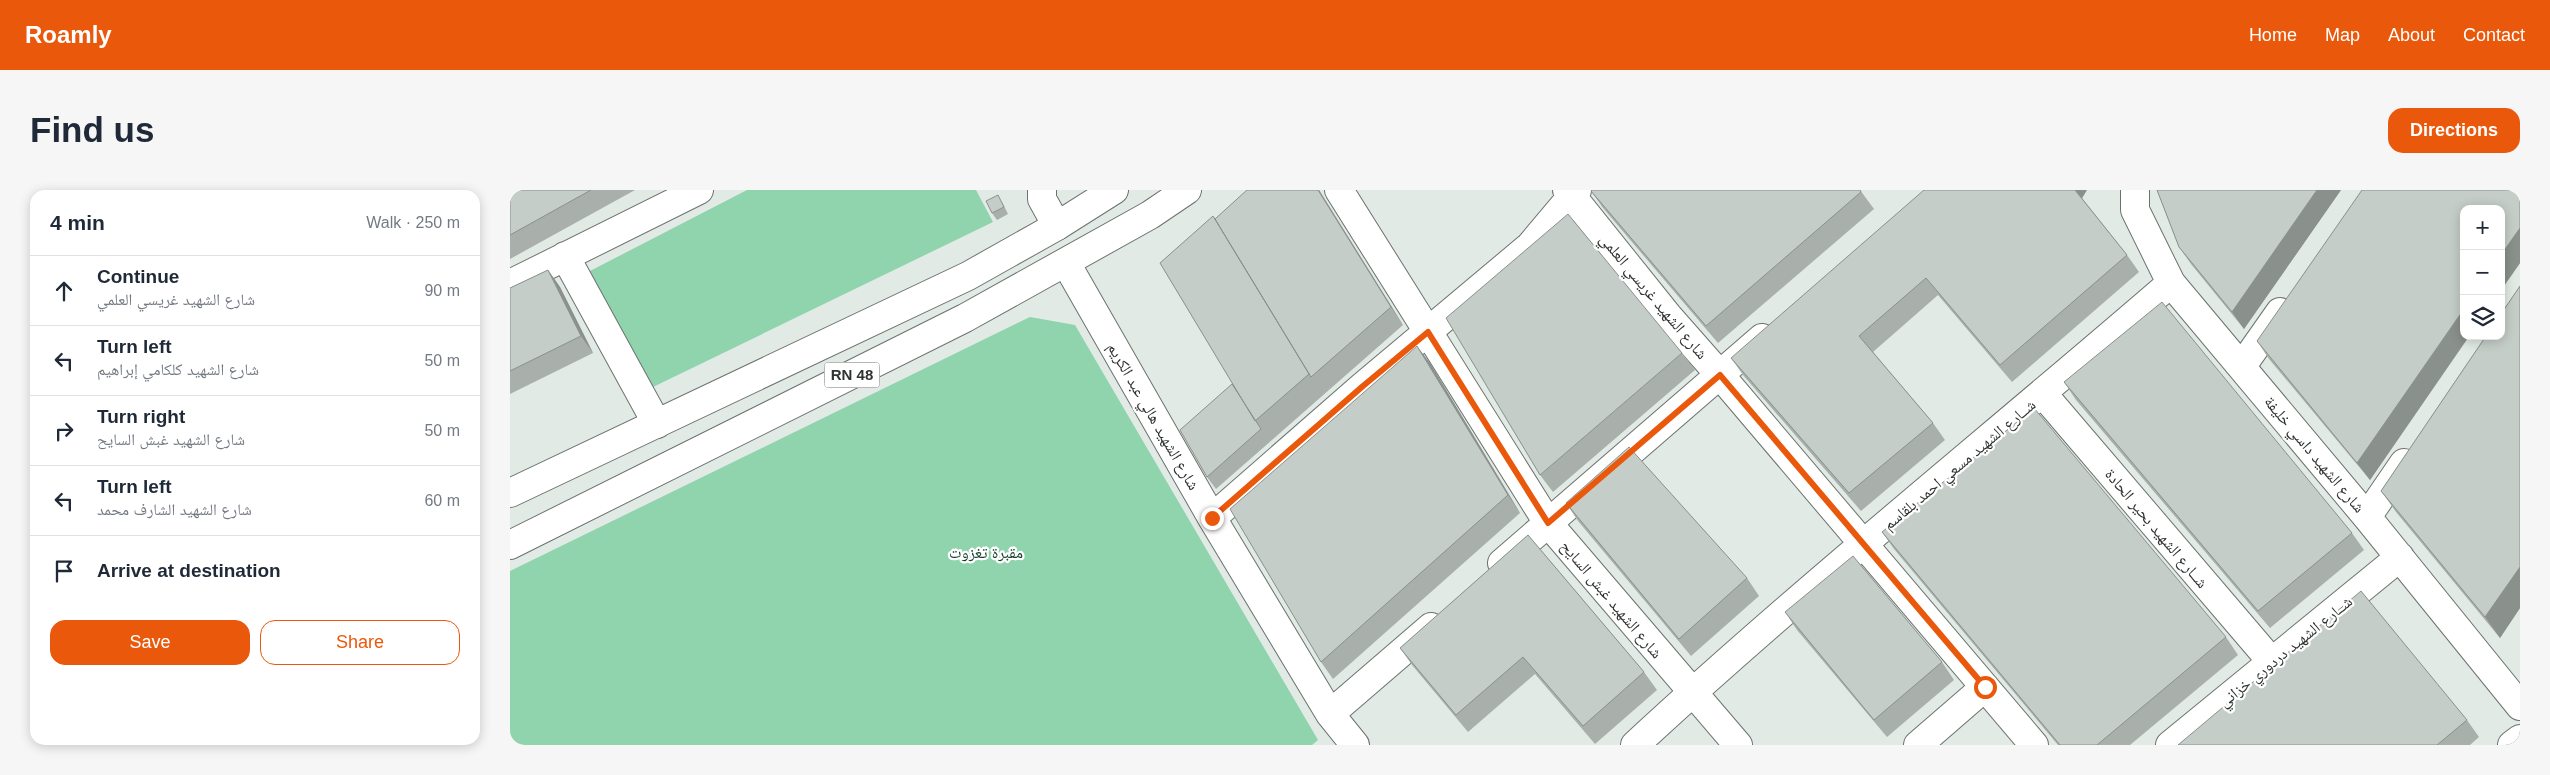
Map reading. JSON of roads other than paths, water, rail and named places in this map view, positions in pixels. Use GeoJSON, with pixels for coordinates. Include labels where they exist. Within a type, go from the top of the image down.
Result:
{"type":"FeatureCollection","features":[{"type":"Feature","properties":{"kind":"main road"},"geometry":{"type":"LineString","coordinates":[[510,284],[699,190]]}},
{"type":"Feature","properties":{"kind":"main road"},"geometry":{"type":"LineString","coordinates":[[1042,190],[1042,199],[1057,226]]}},
{"type":"Feature","properties":{"kind":"main road","name":"RN 48"},"geometry":{"type":"LineString","coordinates":[[510,493],[968,276],[1057,226],[1114,190]]}},
{"type":"Feature","properties":{"kind":"main road","name":"RN 48"},"geometry":{"type":"LineString","coordinates":[[510,546],[965,318],[1150,215],[1186,190]]}},
{"type":"Feature","properties":{"kind":"main road","name":"شارع الشهيد غبش السايح"},"geometry":{"type":"LineString","coordinates":[[1339,190],[1548,523],[1738,745]]}},
{"type":"Feature","properties":{"kind":"main road","name":"شارع الشهيد داسي خليفة"},"geometry":{"type":"LineString","coordinates":[[2135,190],[2135,210],[2171,283],[2367,517],[2520,706]]}},
{"type":"Feature","properties":{"kind":"main road"},"geometry":{"type":"LineString","coordinates":[[1212,518],[1363,386],[1530,246],[1572,192]]}},
{"type":"Feature","properties":{"kind":"main road","name":"شارع الشهيد غريسي العلمي"},"geometry":{"type":"LineString","coordinates":[[1572,192],[1668,316],[2034,745]]}},
{"type":"Feature","properties":{"kind":"main road"},"geometry":{"type":"LineString","coordinates":[[565,256],[657,424]]}},
{"type":"Feature","properties":{"kind":"main road","name":"شارع الشهيد هالي عبد الكريم"},"geometry":{"type":"LineString","coordinates":[[1066,263],[1212,518],[1349,743]]}},
{"type":"Feature","properties":{"kind":"main road","name":"شــارع الشهيد مسعي احمد بلقاسم"},"geometry":{"type":"LineString","coordinates":[[1635,745],[1863,543],[2043,394],[2171,283]]}},
{"type":"Feature","properties":{"kind":"main road"},"geometry":{"type":"LineString","coordinates":[[2242,366],[2292,294]]}},
{"type":"Feature","properties":{"kind":"main road"},"geometry":{"type":"LineString","coordinates":[[1483,581],[1779,322]]}},
{"type":"Feature","properties":{"kind":"main road","name":"شــارع الشهيد بحير الحادة"},"geometry":{"type":"LineString","coordinates":[[2043,394],[2272,662]]}},
{"type":"Feature","properties":{"kind":"main road"},"geometry":{"type":"LineString","coordinates":[[2367,517],[2418,443]]}},
{"type":"Feature","properties":{"kind":"main road","name":"شــارع الشهيد دردوري خزاني"},"geometry":{"type":"LineString","coordinates":[[2170,745],[2400,557]]}},
{"type":"Feature","properties":{"kind":"main road"},"geometry":{"type":"LineString","coordinates":[[1330,714],[1447,613]]}},
{"type":"Feature","properties":{"kind":"main road"},"geometry":{"type":"LineString","coordinates":[[1918,745],[1985,687]]}},
{"type":"Feature","properties":{"kind":"main road"},"geometry":{"type":"LineString","coordinates":[[2512,745],[2520,739]]}},
{"type":"Feature","properties":{"kind":"park label","name":"مقبرة تغزوت"},"geometry":{"type":"Point","coordinates":[986,552]}}]}
